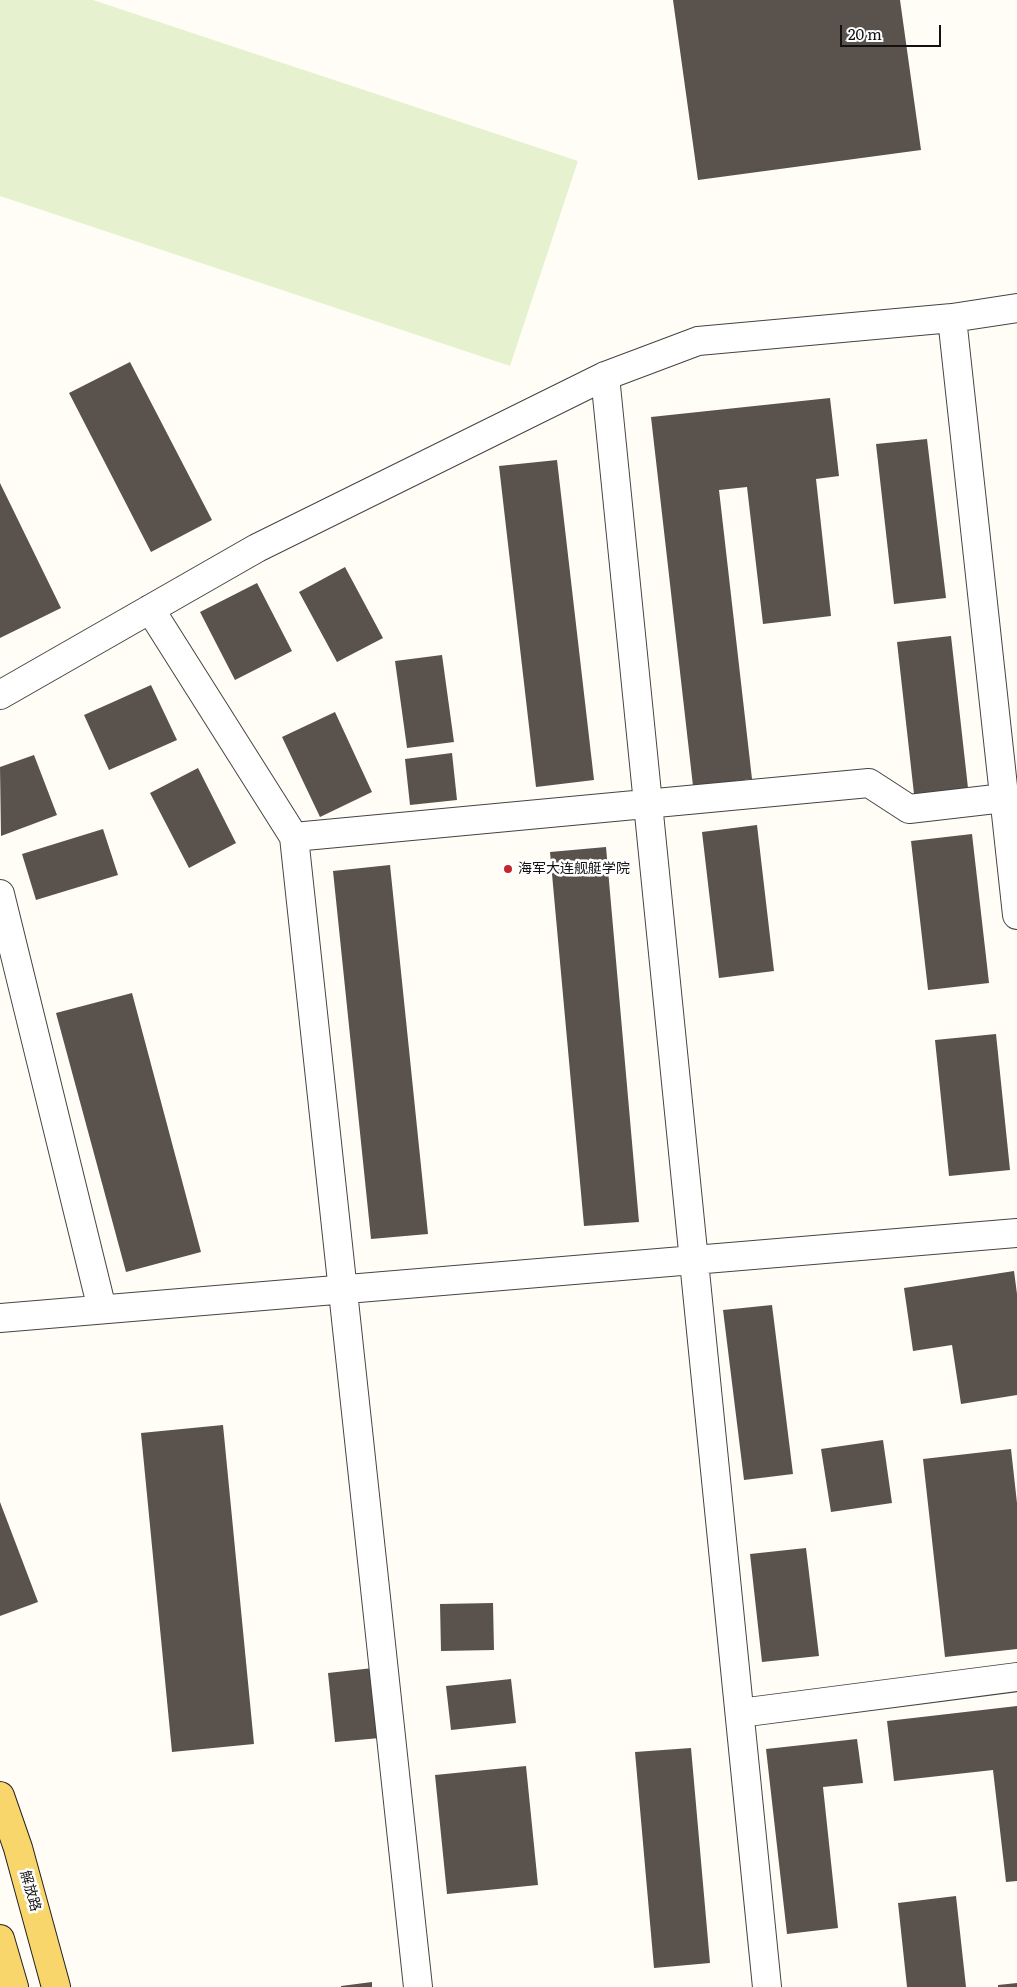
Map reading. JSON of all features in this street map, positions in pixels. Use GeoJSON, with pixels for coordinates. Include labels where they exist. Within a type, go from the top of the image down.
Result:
{"type":"FeatureCollection","features":[{"type":"Feature","properties":{"kind":"main road","name":"解放路"},"geometry":{"type":"LineString","coordinates":[[0,1796],[18,1848],[56,1987]]}},
{"type":"Feature","properties":{"kind":"main road"},"geometry":{"type":"LineString","coordinates":[[0,1939],[14,1987]]}},
{"type":"Feature","properties":{"kind":"street"},"geometry":{"type":"LineString","coordinates":[[0,695],[257,548],[605,376],[698,340],[952,318],[1013,308]]}},
{"type":"Feature","properties":{"kind":"street"},"geometry":{"type":"LineString","coordinates":[[952,318],[1017,915]]}},
{"type":"Feature","properties":{"kind":"street"},"geometry":{"type":"LineString","coordinates":[[605,376],[767,1987]]}},
{"type":"Feature","properties":{"kind":"street"},"geometry":{"type":"LineString","coordinates":[[150,609],[294,837],[418,1987]]}},
{"type":"Feature","properties":{"kind":"street"},"geometry":{"type":"LineString","coordinates":[[294,837],[870,782],[908,809],[1004,798]]}},
{"type":"Feature","properties":{"kind":"street"},"geometry":{"type":"LineString","coordinates":[[0,894],[102,1309]]}},
{"type":"Feature","properties":{"kind":"street"},"geometry":{"type":"LineString","coordinates":[[0,1318],[1017,1233]]}},
{"type":"Feature","properties":{"kind":"street"},"geometry":{"type":"LineString","coordinates":[[740,1713],[1017,1677]]}},
{"type":"Feature","properties":{"kind":"green space"},"geometry":{"type":"Polygon","coordinates":[[[0,0],[93,0],[578,161],[510,366],[0,196],[0,0]]]}},
{"type":"Feature","properties":{"kind":"building"},"geometry":{"type":"Polygon","coordinates":[[[673,0],[900,0],[921,150],[698,180],[673,0]]]}},
{"type":"Feature","properties":{"kind":"building"},"geometry":{"type":"Polygon","coordinates":[[[130,362],[212,520],[151,552],[69,393],[130,362]]]}},
{"type":"Feature","properties":{"kind":"building"},"geometry":{"type":"Polygon","coordinates":[[[830,398],[839,476],[816,479],[831,616],[763,624],[747,487],[719,490],[752,779],[693,786],[651,417],[830,398]]]}},
{"type":"Feature","properties":{"kind":"building"},"geometry":{"type":"Polygon","coordinates":[[[927,439],[946,598],[894,604],[876,444],[927,439]]]}},
{"type":"Feature","properties":{"kind":"building"},"geometry":{"type":"Polygon","coordinates":[[[557,460],[594,780],[536,787],[499,466],[557,460]]]}},
{"type":"Feature","properties":{"kind":"building"},"geometry":{"type":"Polygon","coordinates":[[[0,483],[61,608],[0,638],[0,483]]]}},
{"type":"Feature","properties":{"kind":"building"},"geometry":{"type":"Polygon","coordinates":[[[345,567],[383,638],[337,662],[299,592],[345,567]]]}},
{"type":"Feature","properties":{"kind":"building"},"geometry":{"type":"Polygon","coordinates":[[[257,583],[292,651],[235,680],[200,612],[257,583]]]}},
{"type":"Feature","properties":{"kind":"building"},"geometry":{"type":"Polygon","coordinates":[[[951,636],[968,788],[914,794],[897,642],[951,636]]]}},
{"type":"Feature","properties":{"kind":"building"},"geometry":{"type":"Polygon","coordinates":[[[442,655],[454,742],[407,748],[395,661],[442,655]]]}},
{"type":"Feature","properties":{"kind":"building"},"geometry":{"type":"Polygon","coordinates":[[[151,685],[177,740],[109,770],[84,715],[151,685]]]}},
{"type":"Feature","properties":{"kind":"building"},"geometry":{"type":"Polygon","coordinates":[[[335,712],[372,792],[320,817],[282,737],[335,712]]]}},
{"type":"Feature","properties":{"kind":"building"},"geometry":{"type":"Polygon","coordinates":[[[452,753],[457,800],[410,805],[405,759],[452,753]]]}},
{"type":"Feature","properties":{"kind":"building"},"geometry":{"type":"Polygon","coordinates":[[[34,755],[57,815],[1,836],[0,767],[34,755]]]}},
{"type":"Feature","properties":{"kind":"building"},"geometry":{"type":"Polygon","coordinates":[[[198,768],[236,843],[189,868],[150,793],[198,768]]]}},
{"type":"Feature","properties":{"kind":"building"},"geometry":{"type":"Polygon","coordinates":[[[757,825],[774,971],[719,978],[702,832],[757,825]]]}},
{"type":"Feature","properties":{"kind":"building"},"geometry":{"type":"Polygon","coordinates":[[[103,829],[118,875],[36,900],[22,854],[103,829]]]}},
{"type":"Feature","properties":{"kind":"building"},"geometry":{"type":"Polygon","coordinates":[[[972,834],[989,983],[928,990],[911,841],[972,834]]]}},
{"type":"Feature","properties":{"kind":"building"},"geometry":{"type":"Polygon","coordinates":[[[606,847],[639,1222],[584,1226],[550,852],[606,847]]]}},
{"type":"Feature","properties":{"kind":"building"},"geometry":{"type":"Polygon","coordinates":[[[390,865],[428,1234],[371,1239],[333,871],[390,865]]]}},
{"type":"Feature","properties":{"kind":"building"},"geometry":{"type":"Polygon","coordinates":[[[132,993],[201,1252],[126,1272],[56,1013],[132,993]]]}},
{"type":"Feature","properties":{"kind":"building"},"geometry":{"type":"Polygon","coordinates":[[[996,1034],[1010,1170],[949,1176],[935,1040],[996,1034]]]}},
{"type":"Feature","properties":{"kind":"building"},"geometry":{"type":"Polygon","coordinates":[[[1014,1271],[1017,1294],[1017,1395],[961,1404],[952,1345],[913,1351],[904,1288],[1014,1271]]]}},
{"type":"Feature","properties":{"kind":"building"},"geometry":{"type":"Polygon","coordinates":[[[772,1305],[793,1474],[744,1480],[723,1310],[772,1305]]]}},
{"type":"Feature","properties":{"kind":"building"},"geometry":{"type":"Polygon","coordinates":[[[223,1425],[254,1744],[172,1752],[141,1433],[223,1425]]]}},
{"type":"Feature","properties":{"kind":"building"},"geometry":{"type":"Polygon","coordinates":[[[883,1440],[892,1503],[831,1512],[821,1449],[883,1440]]]}},
{"type":"Feature","properties":{"kind":"building"},"geometry":{"type":"Polygon","coordinates":[[[1011,1449],[1017,1503],[1017,1649],[945,1657],[923,1459],[1011,1449]]]}},
{"type":"Feature","properties":{"kind":"building"},"geometry":{"type":"Polygon","coordinates":[[[0,1502],[38,1602],[0,1616],[0,1502]]]}},
{"type":"Feature","properties":{"kind":"building"},"geometry":{"type":"Polygon","coordinates":[[[806,1548],[819,1656],[762,1662],[750,1554],[806,1548]]]}},
{"type":"Feature","properties":{"kind":"building"},"geometry":{"type":"Polygon","coordinates":[[[493,1603],[494,1650],[441,1651],[440,1604],[493,1603]]]}},
{"type":"Feature","properties":{"kind":"building"},"geometry":{"type":"Polygon","coordinates":[[[373,1668],[380,1738],[335,1742],[328,1673],[373,1668]]]}},
{"type":"Feature","properties":{"kind":"building"},"geometry":{"type":"Polygon","coordinates":[[[511,1679],[516,1723],[451,1730],[446,1686],[511,1679]]]}},
{"type":"Feature","properties":{"kind":"building"},"geometry":{"type":"Polygon","coordinates":[[[1017,1706],[1017,1881],[1006,1882],[993,1770],[894,1781],[887,1721],[1017,1706]]]}},
{"type":"Feature","properties":{"kind":"building"},"geometry":{"type":"Polygon","coordinates":[[[857,1739],[863,1783],[823,1787],[838,1928],[787,1934],[766,1749],[857,1739]]]}},
{"type":"Feature","properties":{"kind":"building"},"geometry":{"type":"Polygon","coordinates":[[[691,1748],[710,1963],[654,1968],[635,1752],[691,1748]]]}},
{"type":"Feature","properties":{"kind":"building"},"geometry":{"type":"Polygon","coordinates":[[[526,1766],[538,1885],[447,1894],[435,1775],[526,1766]]]}},
{"type":"Feature","properties":{"kind":"building"},"geometry":{"type":"Polygon","coordinates":[[[956,1896],[966,1987],[907,1987],[898,1903],[956,1896]]]}},
{"type":"Feature","properties":{"kind":"building"},"geometry":{"type":"Polygon","coordinates":[[[372,1982],[372,1987],[341,1987],[341,1986],[372,1982]]]}},
{"type":"Feature","properties":{"kind":"building"},"geometry":{"type":"Polygon","coordinates":[[[1017,1983],[1017,1987],[998,1987],[998,1985],[1017,1983]]]}},
{"type":"Feature","properties":{"kind":"place","name":"海军大连舰艇学院"},"geometry":{"type":"Point","coordinates":[508,869]}}]}
